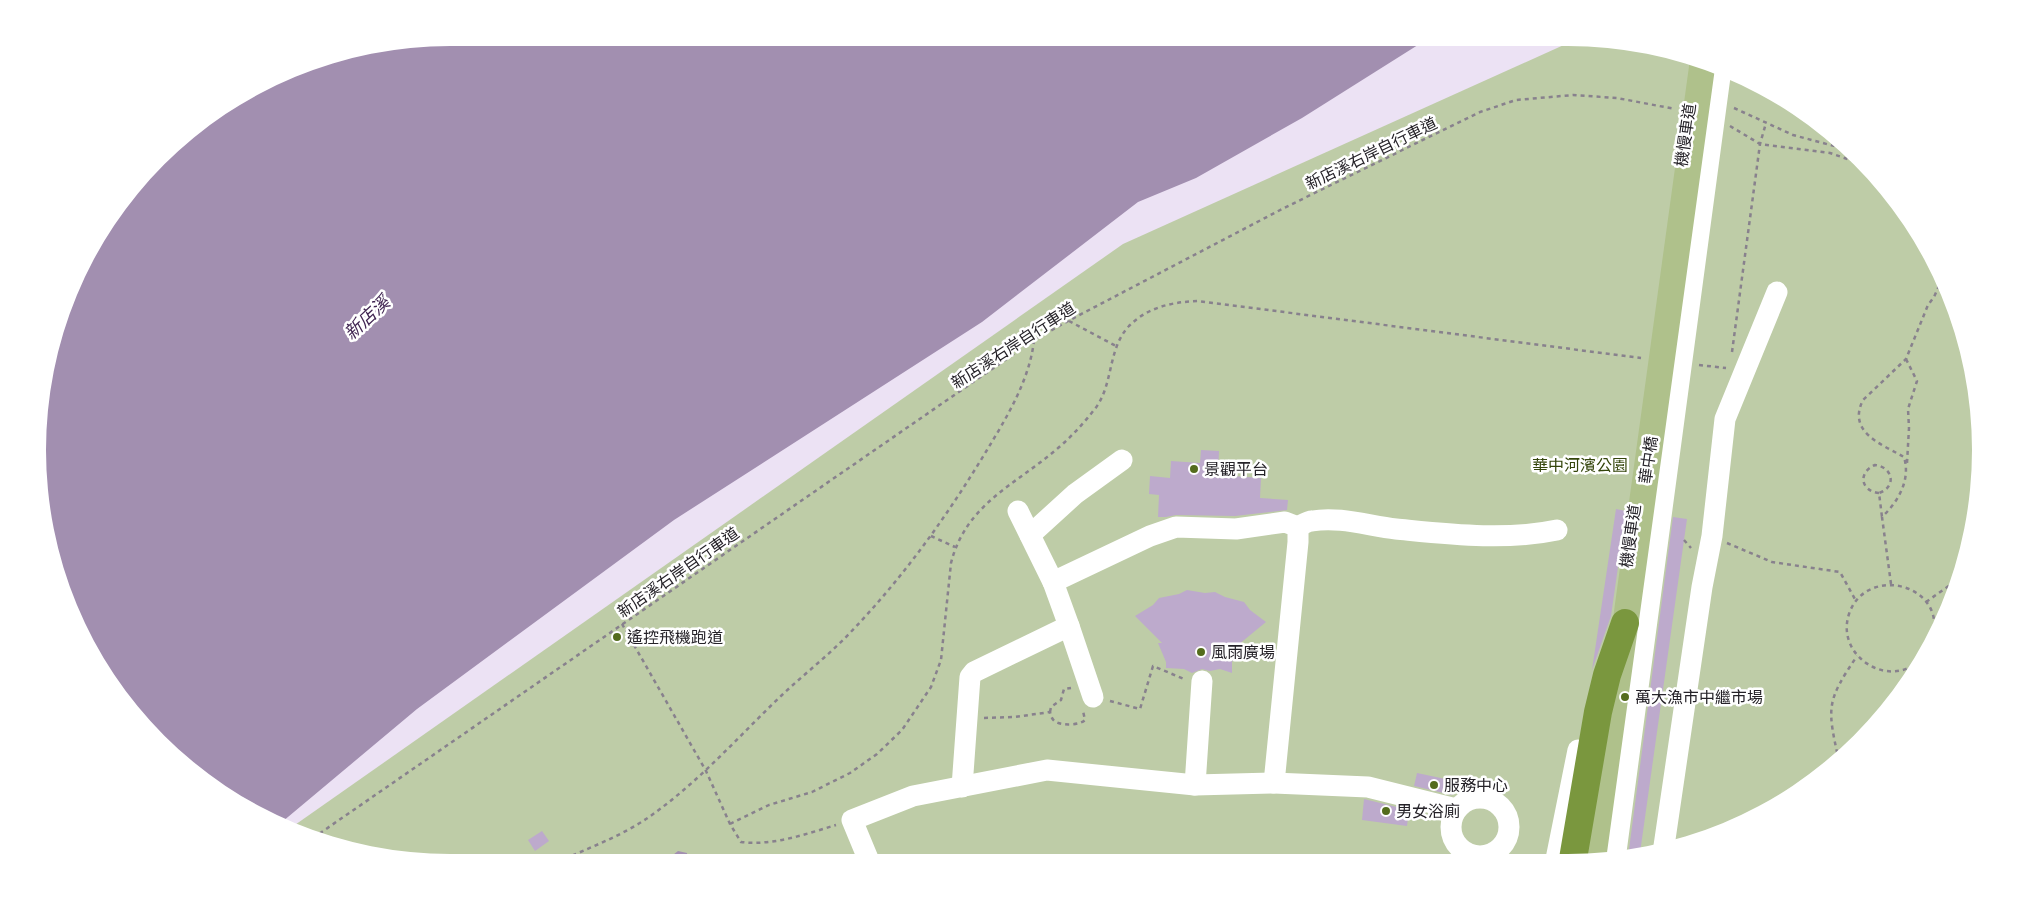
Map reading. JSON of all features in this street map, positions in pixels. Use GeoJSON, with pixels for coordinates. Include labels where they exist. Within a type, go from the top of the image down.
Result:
{"type":"FeatureCollection","features":[{"type":"Feature","properties":{"kind":"highway"},"geometry":{"type":"LineString","coordinates":[[1574,854],[1598,712],[1607,675],[1625,623]]}},
{"type":"Feature","properties":{"kind":"main road","name":"華中橋"},"geometry":{"type":"LineString","coordinates":[[1594,853],[1702,69]]}},
{"type":"Feature","properties":{"kind":"main road","name":"華中橋"},"geometry":{"type":"LineString","coordinates":[[1607,852],[1713,73]]}},
{"type":"Feature","properties":{"kind":"lane","name":"機慢車道"},"geometry":{"type":"LineString","coordinates":[[1557,854],[1589,698],[1617,613],[1622,588],[1695,67]]}},
{"type":"Feature","properties":{"kind":"lane","name":"機慢車道"},"geometry":{"type":"LineString","coordinates":[[1616,851],[1720,76]]}},
{"type":"Feature","properties":{"kind":"lane"},"geometry":{"type":"LineString","coordinates":[[1665,842],[1702,586],[1712,536],[1725,419],[1776,292]]}},
{"type":"Feature","properties":{"kind":"lane"},"geometry":{"type":"LineString","coordinates":[[1030,536],[1075,494],[1122,460]]}},
{"type":"Feature","properties":{"kind":"lane"},"geometry":{"type":"LineString","coordinates":[[1018,511],[1053,582],[1068,626],[1084,699]]}},
{"type":"Feature","properties":{"kind":"lane"},"geometry":{"type":"LineString","coordinates":[[1053,582],[1150,536],[1176,527],[1236,529],[1285,522],[1298,527],[1311,521],[1342,521],[1384,528],[1456,535],[1537,534],[1557,530]]}},
{"type":"Feature","properties":{"kind":"lane"},"geometry":{"type":"LineString","coordinates":[[1274,783],[1298,527]]}},
{"type":"Feature","properties":{"kind":"lane"},"geometry":{"type":"LineString","coordinates":[[962,786],[970,677],[974,672],[1068,626]]}},
{"type":"Feature","properties":{"kind":"lane"},"geometry":{"type":"LineString","coordinates":[[1195,785],[1202,681]]}},
{"type":"Feature","properties":{"kind":"lane"},"geometry":{"type":"LineString","coordinates":[[866,854],[852,820],[913,796],[1047,770],[1195,785],[1274,783],[1368,787],[1456,809]]}},
{"type":"Feature","properties":{"kind":"lane"},"geometry":{"type":"LineString","coordinates":[[1468,854],[1457,844],[1451,826],[1456,809],[1472,799],[1481,798],[1491,800],[1499,806],[1506,813],[1509,822],[1509,833],[1499,849],[1490,854]]}},
{"type":"Feature","properties":{"kind":"path","name":"新店溪右岸自行車道"},"geometry":{"type":"LineString","coordinates":[[320,832],[1034,340],[1068,321],[1284,208],[1480,112],[1516,100],[1573,95],[1617,98],[1675,107],[1673,117]]}},
{"type":"Feature","properties":{"kind":"path"},"geometry":{"type":"LineString","coordinates":[[1732,107],[1794,135],[1834,146]]}},
{"type":"Feature","properties":{"kind":"path"},"geometry":{"type":"LineString","coordinates":[[1731,359],[1760,144],[1766,122]]}},
{"type":"Feature","properties":{"kind":"path"},"geometry":{"type":"LineString","coordinates":[[1723,124],[1732,126],[1760,144],[1830,153],[1847,159]]}},
{"type":"Feature","properties":{"kind":"path"},"geometry":{"type":"LineString","coordinates":[[1906,465],[1904,457],[1875,441],[1862,428],[1858,420],[1859,408],[1863,400],[1906,359],[1928,305],[1938,288]]}},
{"type":"Feature","properties":{"kind":"path"},"geometry":{"type":"LineString","coordinates":[[730,824],[769,805],[812,792],[850,773],[877,754],[902,730],[930,687],[942,660],[951,563],[955,547],[965,528],[1005,486],[1056,450],[1095,409],[1105,387],[1116,346],[1128,328],[1143,314],[1158,307],[1177,302],[1198,301],[1642,358]]}},
{"type":"Feature","properties":{"kind":"path"},"geometry":{"type":"LineString","coordinates":[[1068,321],[1116,346]]}},
{"type":"Feature","properties":{"kind":"path"},"geometry":{"type":"LineString","coordinates":[[574,854],[648,818],[706,771],[783,694],[844,639],[908,568],[956,501],[1004,421],[1032,360],[1034,340]]}},
{"type":"Feature","properties":{"kind":"path"},"geometry":{"type":"LineString","coordinates":[[1639,364],[1640,354]]}},
{"type":"Feature","properties":{"kind":"path"},"geometry":{"type":"LineString","coordinates":[[1882,516],[1894,506],[1905,478],[1909,428],[1908,409],[1917,381],[1906,359]]}},
{"type":"Feature","properties":{"kind":"path"},"geometry":{"type":"LineString","coordinates":[[1691,364],[1730,369]]}},
{"type":"Feature","properties":{"kind":"path"},"geometry":{"type":"LineString","coordinates":[[1875,465],[1887,469],[1891,480],[1885,491],[1879,493],[1867,489],[1863,477],[1865,472],[1875,465]]}},
{"type":"Feature","properties":{"kind":"path"},"geometry":{"type":"LineString","coordinates":[[1879,493],[1891,584]]}},
{"type":"Feature","properties":{"kind":"path"},"geometry":{"type":"LineString","coordinates":[[931,536],[955,547]]}},
{"type":"Feature","properties":{"kind":"path"},"geometry":{"type":"LineString","coordinates":[[1712,536],[1772,562],[1840,572],[1856,601]]}},
{"type":"Feature","properties":{"kind":"path"},"geometry":{"type":"LineString","coordinates":[[1907,669],[1885,672],[1870,666],[1857,656],[1850,644],[1847,629],[1849,614],[1856,601],[1866,592],[1878,586],[1891,584],[1904,586],[1917,592],[1926,602],[1933,615],[1933,622]]}},
{"type":"Feature","properties":{"kind":"path"},"geometry":{"type":"LineString","coordinates":[[1926,602],[1948,587]]}},
{"type":"Feature","properties":{"kind":"path"},"geometry":{"type":"LineString","coordinates":[[622,624],[706,771],[730,824],[741,842],[758,844],[805,834],[852,820]]}},
{"type":"Feature","properties":{"kind":"path"},"geometry":{"type":"LineString","coordinates":[[1837,751],[1831,723],[1831,703],[1838,685],[1857,656]]}},
{"type":"Feature","properties":{"kind":"path"},"geometry":{"type":"LineString","coordinates":[[1050,712],[1054,704],[1061,700],[1064,689],[1072,688],[1084,699],[1140,709],[1153,666],[1189,680],[1202,681]]}},
{"type":"Feature","properties":{"kind":"path"},"geometry":{"type":"LineString","coordinates":[[1050,712],[1058,723],[1079,724],[1085,720],[1084,699]]}},
{"type":"Feature","properties":{"kind":"path"},"geometry":{"type":"LineString","coordinates":[[967,717],[1008,718],[1050,712]]}},
{"type":"Feature","properties":{"kind":"green space","name":"華中河濱公園"},"geometry":{"type":"Polygon","coordinates":[[[1561,46],[1594,47],[1647,54],[1698,68],[1747,88],[1770,100],[1814,130],[1834,146],[1872,184],[1918,248],[1941,295],[1950,320],[1964,371],[1968,397],[1972,450],[1971,476],[1964,529],[1958,554],[1941,605],[1930,629],[1904,674],[1872,716],[1834,754],[1792,786],[1770,800],[1723,823],[1672,840],[1621,850],[1568,854],[450,854],[424,853],[371,846],[297,824],[1123,244],[1561,46]]]}},
{"type":"Feature","properties":{"kind":"water","name":"新店溪"},"geometry":{"type":"Polygon","coordinates":[[[1416,46],[1302,118],[1196,178],[1138,202],[982,322],[674,520],[417,709],[286,819],[248,800],[204,770],[184,754],[146,716],[100,652],[77,605],[68,580],[54,529],[47,476],[46,450],[47,424],[54,371],[68,320],[77,295],[100,248],[130,204],[146,184],[184,146],[226,114],[271,88],[320,68],[371,54],[424,47],[1416,46]]]}},
{"type":"Feature","properties":{"kind":"water"},"geometry":{"type":"Polygon","coordinates":[[[678,851],[687,854],[674,854],[678,851]]]}},
{"type":"Feature","properties":{"kind":"building","name":"景觀平台"},"geometry":{"type":"Polygon","coordinates":[[[1201,450],[1219,451],[1218,475],[1261,478],[1260,498],[1288,500],[1287,510],[1235,516],[1176,515],[1158,517],[1159,495],[1149,494],[1150,476],[1170,478],[1171,461],[1200,463],[1201,450]]]}},
{"type":"Feature","properties":{"kind":"building"},"geometry":{"type":"Polygon","coordinates":[[[1616,509],[1626,511],[1611,616],[1592,670],[1616,509]]]}},
{"type":"Feature","properties":{"kind":"building"},"geometry":{"type":"Polygon","coordinates":[[[1673,517],[1687,519],[1641,847],[1629,849],[1673,517]]]}},
{"type":"Feature","properties":{"kind":"building"},"geometry":{"type":"Polygon","coordinates":[[[1187,590],[1205,593],[1215,592],[1244,602],[1250,610],[1266,622],[1238,645],[1247,646],[1236,654],[1232,662],[1232,673],[1220,669],[1210,671],[1202,669],[1192,673],[1184,669],[1166,668],[1166,662],[1158,643],[1162,643],[1135,616],[1153,605],[1159,598],[1179,594],[1187,590]]]}},
{"type":"Feature","properties":{"kind":"building","name":"服務中心"},"geometry":{"type":"Polygon","coordinates":[[[1417,773],[1455,781],[1452,795],[1414,786],[1417,773]]]}},
{"type":"Feature","properties":{"kind":"building","name":"男女浴廁"},"geometry":{"type":"Polygon","coordinates":[[[1364,799],[1409,810],[1407,826],[1362,820],[1364,799]]]}},
{"type":"Feature","properties":{"kind":"building"},"geometry":{"type":"Polygon","coordinates":[[[542,831],[549,841],[535,851],[528,840],[542,831]]]}},
{"type":"Feature","properties":{"kind":"place","name":"景觀平台"},"geometry":{"type":"Point","coordinates":[1194,469]}},
{"type":"Feature","properties":{"kind":"place","name":"遙控飛機跑道"},"geometry":{"type":"Point","coordinates":[617,637]}},
{"type":"Feature","properties":{"kind":"place","name":"風雨廣場"},"geometry":{"type":"Point","coordinates":[1201,652]}},
{"type":"Feature","properties":{"kind":"place","name":"萬大漁市中繼市場"},"geometry":{"type":"Point","coordinates":[1625,697]}},
{"type":"Feature","properties":{"kind":"place","name":"服務中心"},"geometry":{"type":"Point","coordinates":[1434,785]}},
{"type":"Feature","properties":{"kind":"place","name":"男女浴廁"},"geometry":{"type":"Point","coordinates":[1386,811]}}]}
